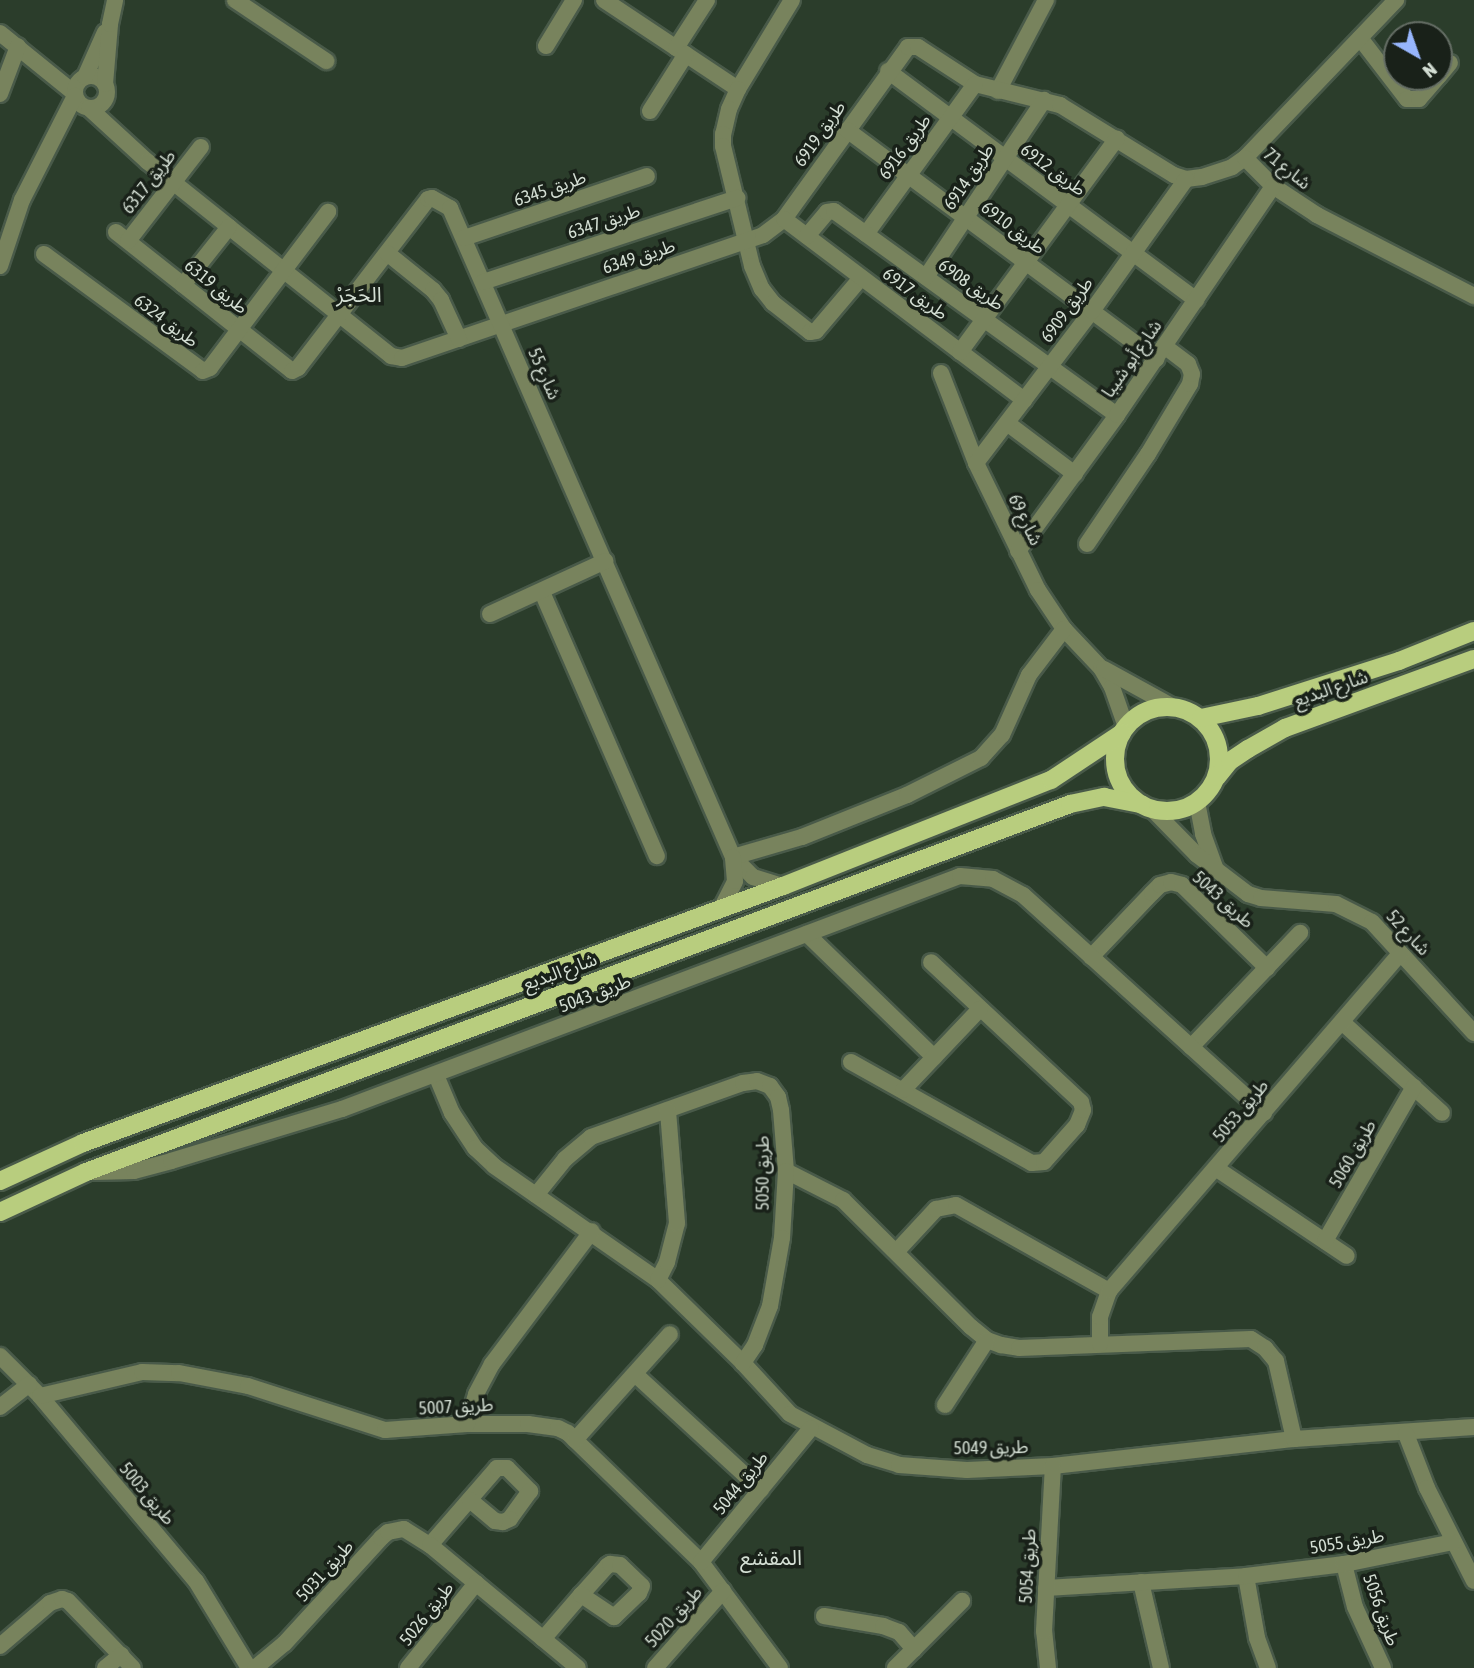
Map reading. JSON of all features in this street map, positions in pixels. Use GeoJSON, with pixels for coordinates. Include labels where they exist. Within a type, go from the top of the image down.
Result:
{"type":"FeatureCollection","features":[{"type":"Feature","properties":{"kind":"main road","name":"شارع البديع"},"geometry":{"type":"LineString","coordinates":[[1201,718],[1271,702],[1399,661],[1474,631]]}},
{"type":"Feature","properties":{"kind":"main road","name":"شارع البديع"},"geometry":{"type":"LineString","coordinates":[[1215,780],[1230,761],[1285,728],[1474,659]]}},
{"type":"Feature","properties":{"kind":"main road"},"geometry":{"type":"LineString","coordinates":[[1173,707],[1201,718],[1212,731],[1218,747],[1219,763],[1215,780],[1197,802],[1174,811],[1146,806],[1129,794],[1115,765],[1116,748],[1124,730],[1139,715],[1156,708],[1173,707]]}},
{"type":"Feature","properties":{"kind":"main road","name":"شارع البديع"},"geometry":{"type":"LineString","coordinates":[[0,1181],[83,1143],[783,886],[1051,780],[1124,730]]}},
{"type":"Feature","properties":{"kind":"main road","name":"شارع البديع"},"geometry":{"type":"LineString","coordinates":[[0,1212],[86,1172],[1070,804],[1104,797],[1146,806]]}},
{"type":"Feature","properties":{"kind":"street"},"geometry":{"type":"LineString","coordinates":[[50,143],[89,108],[96,107],[106,91],[110,23],[115,0]]}},
{"type":"Feature","properties":{"kind":"street"},"geometry":{"type":"LineString","coordinates":[[235,0],[326,61]]}},
{"type":"Feature","properties":{"kind":"street"},"geometry":{"type":"LineString","coordinates":[[546,46],[574,0]]}},
{"type":"Feature","properties":{"kind":"street"},"geometry":{"type":"LineString","coordinates":[[604,0],[626,6],[681,51],[738,89]]}},
{"type":"Feature","properties":{"kind":"street"},"geometry":{"type":"LineString","coordinates":[[650,111],[707,0]]}},
{"type":"Feature","properties":{"kind":"street"},"geometry":{"type":"LineString","coordinates":[[792,0],[738,89],[729,109],[723,146],[747,242],[762,289],[807,331],[816,331],[861,278]]}},
{"type":"Feature","properties":{"kind":"street"},"geometry":{"type":"LineString","coordinates":[[998,91],[1046,0]]}},
{"type":"Feature","properties":{"kind":"street"},"geometry":{"type":"LineString","coordinates":[[1245,158],[1396,0]]}},
{"type":"Feature","properties":{"kind":"street"},"geometry":{"type":"LineString","coordinates":[[0,266],[22,200],[110,23]]}},
{"type":"Feature","properties":{"kind":"street"},"geometry":{"type":"LineString","coordinates":[[0,33],[38,61],[174,182],[397,358],[501,323]]}},
{"type":"Feature","properties":{"kind":"street"},"geometry":{"type":"LineString","coordinates":[[1360,38],[1383,68]]}},
{"type":"Feature","properties":{"kind":"street"},"geometry":{"type":"LineString","coordinates":[[0,94],[18,46]]}},
{"type":"Feature","properties":{"kind":"street"},"geometry":{"type":"LineString","coordinates":[[888,71],[905,49],[915,46],[975,84],[1060,104],[1174,175],[1186,178]]}},
{"type":"Feature","properties":{"kind":"street"},"geometry":{"type":"LineString","coordinates":[[38,61],[84,77],[97,76],[128,143]]}},
{"type":"Feature","properties":{"kind":"street","name":"طريق 6912"},"geometry":{"type":"LineString","coordinates":[[888,71],[1196,300]]}},
{"type":"Feature","properties":{"kind":"street","name":"طريق 6919"},"geometry":{"type":"LineString","coordinates":[[784,219],[888,71]]}},
{"type":"Feature","properties":{"kind":"street","name":"طريق 6916"},"geometry":{"type":"LineString","coordinates":[[866,234],[975,84]]}},
{"type":"Feature","properties":{"kind":"street"},"geometry":{"type":"LineString","coordinates":[[1401,91],[1407,99],[1419,99],[1426,91]]}},
{"type":"Feature","properties":{"kind":"street","name":"طريق 6914"},"geometry":{"type":"LineString","coordinates":[[926,277],[1044,100]]}},
{"type":"Feature","properties":{"kind":"street","name":"طريق 6910"},"geometry":{"type":"LineString","coordinates":[[847,130],[1091,311],[1160,352],[1188,364],[1192,374],[1190,384],[1149,454],[1087,544]]}},
{"type":"Feature","properties":{"kind":"street"},"geometry":{"type":"LineString","coordinates":[[960,352],[1117,138]]}},
{"type":"Feature","properties":{"kind":"street","name":"طريق 6317"},"geometry":{"type":"LineString","coordinates":[[122,236],[174,182],[201,147]]}},
{"type":"Feature","properties":{"kind":"street","name":"شارع 71"},"geometry":{"type":"LineString","coordinates":[[1186,178],[1217,173],[1245,158],[1273,186],[1317,215],[1474,296]]}},
{"type":"Feature","properties":{"kind":"street","name":"طريق 6345"},"geometry":{"type":"LineString","coordinates":[[464,238],[648,176]]}},
{"type":"Feature","properties":{"kind":"street","name":"طريق 6909"},"geometry":{"type":"LineString","coordinates":[[976,463],[1091,311],[1186,178]]}},
{"type":"Feature","properties":{"kind":"street","name":"شارع أبو شيبا"},"geometry":{"type":"LineString","coordinates":[[1018,551],[1117,415],[1273,186]]}},
{"type":"Feature","properties":{"kind":"street","name":"شارع 55"},"geometry":{"type":"LineString","coordinates":[[387,253],[431,198],[453,212],[733,857],[735,881],[721,909]]}},
{"type":"Feature","properties":{"kind":"street","name":"طريق 6347"},"geometry":{"type":"LineString","coordinates":[[483,282],[737,198]]}},
{"type":"Feature","properties":{"kind":"street","name":"طريق 6908"},"geometry":{"type":"LineString","coordinates":[[807,236],[830,210],[1051,365],[1117,415]]}},
{"type":"Feature","properties":{"kind":"street","name":"طريق 6324"},"geometry":{"type":"LineString","coordinates":[[44,254],[200,371],[210,368],[328,212]]}},
{"type":"Feature","properties":{"kind":"street","name":"طريق 6917"},"geometry":{"type":"LineString","coordinates":[[784,219],[1024,400]]}},
{"type":"Feature","properties":{"kind":"street","name":"طريق 6349"},"geometry":{"type":"LineString","coordinates":[[501,323],[747,242],[764,235],[784,219]]}},
{"type":"Feature","properties":{"kind":"street"},"geometry":{"type":"LineString","coordinates":[[183,285],[229,227]]}},
{"type":"Feature","properties":{"kind":"street","name":"طريق 6319"},"geometry":{"type":"LineString","coordinates":[[122,236],[292,371],[298,368],[340,313]]}},
{"type":"Feature","properties":{"kind":"street"},"geometry":{"type":"LineString","coordinates":[[340,313],[387,253],[433,290],[441,300],[459,339]]}},
{"type":"Feature","properties":{"kind":"street","name":"شارع 69"},"geometry":{"type":"LineString","coordinates":[[941,373],[976,463],[1018,551],[1038,590],[1064,629],[1101,668],[1112,687],[1124,730]]}},
{"type":"Feature","properties":{"kind":"street"},"geometry":{"type":"LineString","coordinates":[[1007,423],[1075,474]]}},
{"type":"Feature","properties":{"kind":"street"},"geometry":{"type":"LineString","coordinates":[[490,614],[605,561]]}},
{"type":"Feature","properties":{"kind":"street"},"geometry":{"type":"LineString","coordinates":[[542,592],[657,856]]}},
{"type":"Feature","properties":{"kind":"street"},"geometry":{"type":"LineString","coordinates":[[733,857],[803,837],[907,794],[981,758],[1002,735],[1029,675],[1064,629]]}},
{"type":"Feature","properties":{"kind":"street","name":"شارع 69"},"geometry":{"type":"LineString","coordinates":[[1101,668],[1173,707]]}},
{"type":"Feature","properties":{"kind":"street"},"geometry":{"type":"LineString","coordinates":[[1197,802],[1203,834],[1216,870]]}},
{"type":"Feature","properties":{"kind":"street","name":"شارع 52"},"geometry":{"type":"LineString","coordinates":[[1146,806],[1180,839],[1248,894],[1261,898],[1326,903],[1355,911],[1371,922],[1474,1033]]}},
{"type":"Feature","properties":{"kind":"street","name":"شارع 55"},"geometry":{"type":"LineString","coordinates":[[733,857],[753,877],[783,886]]}},
{"type":"Feature","properties":{"kind":"street","name":"طريق 5043"},"geometry":{"type":"LineString","coordinates":[[86,1172],[134,1171],[286,1128],[960,876],[993,879],[1023,895],[1265,1113]]}},
{"type":"Feature","properties":{"kind":"street","name":"طريق 5043"},"geometry":{"type":"LineString","coordinates":[[1091,957],[1160,885],[1171,882],[1182,885],[1266,968]]}},
{"type":"Feature","properties":{"kind":"street"},"geometry":{"type":"LineString","coordinates":[[1191,1047],[1300,933]]}},
{"type":"Feature","properties":{"kind":"street"},"geometry":{"type":"LineString","coordinates":[[807,934],[934,1057]]}},
{"type":"Feature","properties":{"kind":"street","name":"طريق 5053"},"geometry":{"type":"LineString","coordinates":[[1100,1344],[1100,1317],[1109,1291],[1401,954]]}},
{"type":"Feature","properties":{"kind":"street"},"geometry":{"type":"LineString","coordinates":[[850,1062],[1032,1163],[1038,1164],[1048,1158],[1082,1119],[1081,1102],[931,962]]}},
{"type":"Feature","properties":{"kind":"street"},"geometry":{"type":"LineString","coordinates":[[903,1090],[980,1009]]}},
{"type":"Feature","properties":{"kind":"street"},"geometry":{"type":"LineString","coordinates":[[1342,1022],[1443,1113]]}},
{"type":"Feature","properties":{"kind":"street","name":"طريق 5049"},"geometry":{"type":"LineString","coordinates":[[436,1074],[452,1112],[475,1148],[512,1181],[592,1231],[658,1280],[743,1363],[790,1414],[811,1428],[867,1455],[899,1465],[967,1471],[1053,1466],[1294,1438],[1406,1434],[1474,1427]]}},
{"type":"Feature","properties":{"kind":"street","name":"طريق 5050"},"geometry":{"type":"LineString","coordinates":[[536,1195],[565,1159],[591,1137],[743,1083],[757,1081],[770,1086],[778,1097],[781,1111],[786,1171],[782,1238],[770,1306],[755,1345],[743,1363]]}},
{"type":"Feature","properties":{"kind":"street","name":"طريق 5060"},"geometry":{"type":"LineString","coordinates":[[1325,1241],[1414,1087]]}},
{"type":"Feature","properties":{"kind":"street"},"geometry":{"type":"LineString","coordinates":[[658,1280],[673,1243],[677,1223],[668,1110]]}},
{"type":"Feature","properties":{"kind":"street"},"geometry":{"type":"LineString","coordinates":[[1217,1169],[1348,1256]]}},
{"type":"Feature","properties":{"kind":"street"},"geometry":{"type":"LineString","coordinates":[[786,1171],[843,1200],[987,1340],[1018,1348],[1251,1339],[1265,1348],[1276,1361],[1294,1438]]}},
{"type":"Feature","properties":{"kind":"street"},"geometry":{"type":"LineString","coordinates":[[896,1252],[936,1209],[956,1205],[1109,1291]]}},
{"type":"Feature","properties":{"kind":"street"},"geometry":{"type":"LineString","coordinates":[[467,1424],[475,1394],[492,1364],[592,1231]]}},
{"type":"Feature","properties":{"kind":"street"},"geometry":{"type":"LineString","coordinates":[[575,1440],[670,1334]]}},
{"type":"Feature","properties":{"kind":"street"},"geometry":{"type":"LineString","coordinates":[[945,1405],[987,1340]]}},
{"type":"Feature","properties":{"kind":"street","name":"طريق 5003"},"geometry":{"type":"LineString","coordinates":[[0,1356],[34,1390],[196,1581],[248,1667]]}},
{"type":"Feature","properties":{"kind":"street","name":"طريق 5007"},"geometry":{"type":"LineString","coordinates":[[34,1390],[142,1372],[179,1373],[248,1386],[385,1430],[467,1424],[543,1426],[568,1433],[701,1562],[780,1668]]}},
{"type":"Feature","properties":{"kind":"street"},"geometry":{"type":"LineString","coordinates":[[635,1374],[761,1490]]}},
{"type":"Feature","properties":{"kind":"street"},"geometry":{"type":"LineString","coordinates":[[0,1407],[34,1390]]}},
{"type":"Feature","properties":{"kind":"street","name":"طريق 5044"},"geometry":{"type":"LineString","coordinates":[[701,1562],[811,1428]]}},
{"type":"Feature","properties":{"kind":"street"},"geometry":{"type":"LineString","coordinates":[[1406,1434],[1427,1488],[1474,1581]]}},
{"type":"Feature","properties":{"kind":"street","name":"طريق 5054"},"geometry":{"type":"LineString","coordinates":[[1048,1668],[1044,1631],[1053,1466]]}},
{"type":"Feature","properties":{"kind":"street"},"geometry":{"type":"LineString","coordinates":[[430,1545],[470,1500]]}},
{"type":"Feature","properties":{"kind":"street","name":"طريق 5031"},"geometry":{"type":"LineString","coordinates":[[248,1667],[284,1644],[388,1532],[404,1529],[430,1545],[476,1583],[543,1639],[567,1665]]}},
{"type":"Feature","properties":{"kind":"street","name":"طريق 5055"},"geometry":{"type":"LineString","coordinates":[[1046,1588],[1246,1576],[1344,1564],[1453,1542]]}},
{"type":"Feature","properties":{"kind":"street","name":"طريق 5056"},"geometry":{"type":"LineString","coordinates":[[1344,1564],[1355,1607],[1383,1668]]}},
{"type":"Feature","properties":{"kind":"street"},"geometry":{"type":"LineString","coordinates":[[1246,1576],[1257,1638],[1268,1668]]}},
{"type":"Feature","properties":{"kind":"street"},"geometry":{"type":"LineString","coordinates":[[1141,1582],[1161,1668]]}},
{"type":"Feature","properties":{"kind":"street","name":"طريق 5026"},"geometry":{"type":"LineString","coordinates":[[408,1668],[476,1583]]}},
{"type":"Feature","properties":{"kind":"street","name":"طريق 5020"},"geometry":{"type":"LineString","coordinates":[[655,1668],[723,1591]]}},
{"type":"Feature","properties":{"kind":"street"},"geometry":{"type":"LineString","coordinates":[[543,1639],[581,1595]]}},
{"type":"Feature","properties":{"kind":"street"},"geometry":{"type":"LineString","coordinates":[[0,1646],[50,1603],[62,1599],[68,1601],[133,1668]]}},
{"type":"Feature","properties":{"kind":"street"},"geometry":{"type":"LineString","coordinates":[[895,1668],[962,1601]]}},
{"type":"Feature","properties":{"kind":"street"},"geometry":{"type":"LineString","coordinates":[[824,1616],[883,1626],[899,1632],[914,1649]]}},
{"type":"Feature","properties":{"kind":"street"},"geometry":{"type":"LineString","coordinates":[[105,1668],[121,1655]]}},
{"type":"Feature","properties":{"kind":"district","name":"الحَجَرْ"},"geometry":{"type":"Point","coordinates":[359,294]}},
{"type":"Feature","properties":{"kind":"district","name":"المقشع"},"geometry":{"type":"Point","coordinates":[771,1557]}}]}
